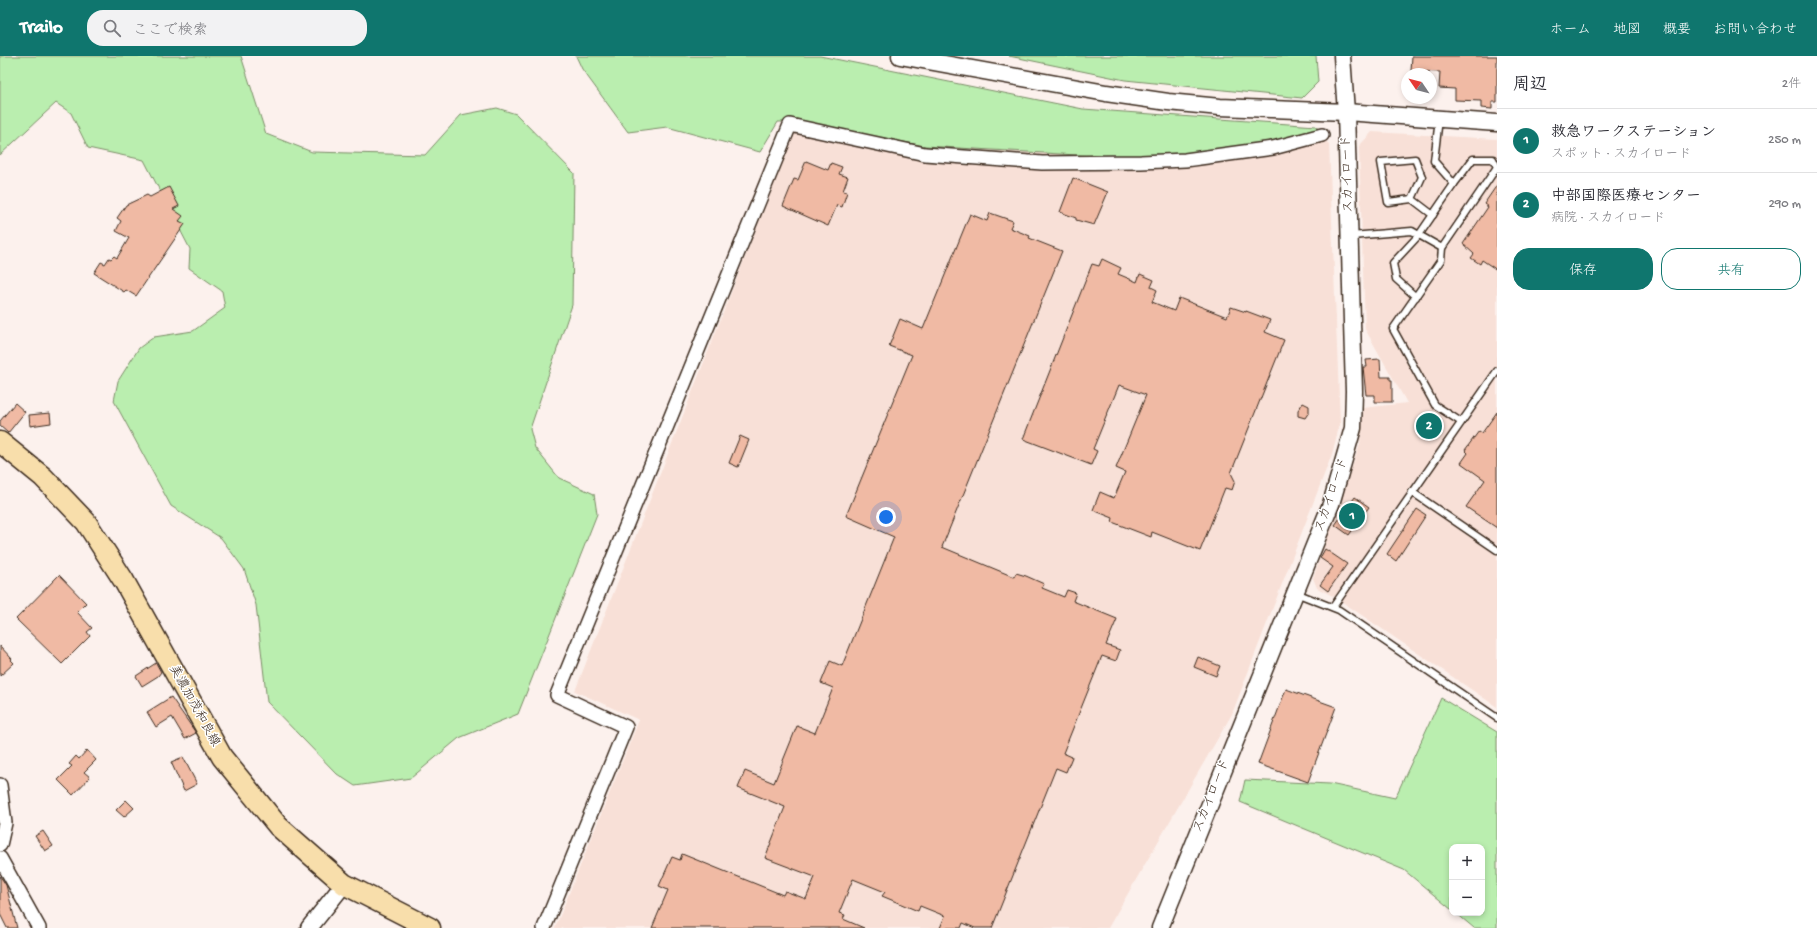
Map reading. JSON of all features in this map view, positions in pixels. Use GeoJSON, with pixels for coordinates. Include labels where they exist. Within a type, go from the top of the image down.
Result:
{"type":"FeatureCollection","features":[{"type":"Feature","properties":{"kind":"main road","name":"美濃加茂和良線"},"geometry":{"type":"LineString","coordinates":[[0,442],[43,477],[86,522],[124,581],[222,757],[278,826],[344,884],[430,928]]}},
{"type":"Feature","properties":{"kind":"street"},"geometry":{"type":"LineString","coordinates":[[900,56],[1106,93],[1168,102],[1220,107],[1346,112],[1497,123]]}},
{"type":"Feature","properties":{"kind":"street","name":"スカイロード"},"geometry":{"type":"LineString","coordinates":[[1160,928],[1331,504],[1353,428],[1354,391],[1350,236],[1346,112],[1342,56]]}},
{"type":"Feature","properties":{"kind":"street"},"geometry":{"type":"LineString","coordinates":[[544,928],[626,727],[557,695],[790,125],[925,154],[1042,163],[1185,160],[1273,148],[1322,135]]}},
{"type":"Feature","properties":{"kind":"street"},"geometry":{"type":"LineString","coordinates":[[0,785],[5,823],[0,845]]}},
{"type":"Feature","properties":{"kind":"street"},"geometry":{"type":"LineString","coordinates":[[0,858],[39,928]]}},
{"type":"Feature","properties":{"kind":"street"},"geometry":{"type":"LineString","coordinates":[[309,928],[344,884]]}},
{"type":"Feature","properties":{"kind":"lane"},"geometry":{"type":"LineString","coordinates":[[1439,119],[1434,161],[1454,184]]}},
{"type":"Feature","properties":{"kind":"lane"},"geometry":{"type":"LineString","coordinates":[[1412,199],[1422,177],[1415,159],[1381,162],[1388,202],[1412,199],[1433,215]]}},
{"type":"Feature","properties":{"kind":"lane"},"geometry":{"type":"LineString","coordinates":[[1416,297],[1396,279],[1393,264],[1419,235],[1473,159],[1493,159],[1497,168],[1442,248],[1442,260],[1416,297],[1393,329],[1435,405],[1461,422]]}},
{"type":"Feature","properties":{"kind":"lane"},"geometry":{"type":"LineString","coordinates":[[1350,236],[1412,231],[1442,248]]}},
{"type":"Feature","properties":{"kind":"lane"},"geometry":{"type":"LineString","coordinates":[[1333,607],[1497,371]]}},
{"type":"Feature","properties":{"kind":"lane"},"geometry":{"type":"LineString","coordinates":[[1412,492],[1497,550]]}},
{"type":"Feature","properties":{"kind":"lane"},"geometry":{"type":"LineString","coordinates":[[1295,592],[1339,610],[1497,718]]}},
{"type":"Feature","properties":{"kind":"shaded area"},"geometry":{"type":"Polygon","coordinates":[[[798,122],[1324,139],[1329,144],[1340,423],[1332,454],[1232,714],[1108,928],[555,928],[639,720],[575,691],[798,122]]]}},
{"type":"Feature","properties":{"kind":"shaded area"},"geometry":{"type":"Polygon","coordinates":[[[1372,132],[1497,139],[1497,707],[1335,597],[1317,588],[1313,578],[1360,444],[1363,408],[1407,403],[1365,329],[1359,146],[1372,132]]]}},
{"type":"Feature","properties":{"kind":"green space"},"geometry":{"type":"Polygon","coordinates":[[[0,56],[241,56],[266,134],[312,152],[425,155],[461,115],[497,108],[516,114],[574,173],[572,305],[530,429],[535,448],[559,478],[594,494],[597,514],[518,714],[459,738],[411,778],[355,786],[337,774],[267,702],[256,605],[244,569],[221,538],[171,506],[114,401],[118,381],[139,348],[154,337],[193,331],[225,308],[222,291],[189,268],[190,249],[144,160],[88,148],[71,113],[56,103],[0,155],[0,56]]]}},
{"type":"Feature","properties":{"kind":"green space"},"geometry":{"type":"Polygon","coordinates":[[[576,56],[820,56],[1083,109],[1316,126],[1324,139],[1233,152],[1128,158],[925,146],[798,122],[778,122],[760,152],[667,127],[628,132],[582,69],[576,56]]]}},
{"type":"Feature","properties":{"kind":"green space"},"geometry":{"type":"Polygon","coordinates":[[[1009,56],[1316,56],[1318,82],[1302,98],[1125,80],[1009,56]]]}},
{"type":"Feature","properties":{"kind":"green space"},"geometry":{"type":"Polygon","coordinates":[[[1441,698],[1497,732],[1497,928],[1474,928],[1460,916],[1485,916],[1485,844],[1449,844],[1449,908],[1404,870],[1240,802],[1245,780],[1330,784],[1395,798],[1441,698]]]}},
{"type":"Feature","properties":{"kind":"building"},"geometry":{"type":"Polygon","coordinates":[[[1412,56],[1497,56],[1497,102],[1492,102],[1492,109],[1481,108],[1481,101],[1455,100],[1455,89],[1439,88],[1440,72],[1437,72],[1437,68],[1411,68],[1412,56]]]}},
{"type":"Feature","properties":{"kind":"building"},"geometry":{"type":"Polygon","coordinates":[[[806,161],[828,170],[831,163],[842,167],[839,174],[848,177],[843,191],[847,192],[842,207],[837,205],[828,226],[783,206],[794,179],[798,180],[806,161]]]}},
{"type":"Feature","properties":{"kind":"building"},"geometry":{"type":"Polygon","coordinates":[[[1073,178],[1108,192],[1094,225],[1076,220],[1076,218],[1060,212],[1073,178]]]}},
{"type":"Feature","properties":{"kind":"building"},"geometry":{"type":"Polygon","coordinates":[[[1497,185],[1497,270],[1482,260],[1480,264],[1471,258],[1474,254],[1463,244],[1488,207],[1484,204],[1497,185]]]}},
{"type":"Feature","properties":{"kind":"building"},"geometry":{"type":"Polygon","coordinates":[[[169,187],[179,206],[173,209],[183,216],[179,221],[185,224],[136,296],[126,290],[124,292],[94,273],[101,262],[105,264],[109,258],[111,259],[114,256],[117,258],[129,238],[116,231],[121,221],[117,218],[126,205],[147,195],[150,197],[169,187]]]}},
{"type":"Feature","properties":{"kind":"building"},"geometry":{"type":"Polygon","coordinates":[[[990,213],[1013,221],[1010,228],[1030,236],[1029,238],[1062,251],[942,547],[1014,577],[1016,573],[1026,576],[1044,584],[1042,588],[1064,597],[1067,590],[1076,593],[1073,601],[1117,619],[1106,645],[1120,650],[1116,661],[1102,656],[1063,753],[1072,757],[1066,772],[1056,768],[992,928],[975,928],[963,923],[961,928],[940,928],[945,916],[920,906],[918,911],[882,896],[885,892],[853,879],[839,913],[845,915],[843,919],[864,928],[652,928],[668,890],[659,886],[672,857],[680,860],[682,854],[783,895],[785,891],[806,899],[815,877],[765,858],[785,807],[738,788],[745,771],[774,783],[797,726],[815,733],[833,688],[821,683],[830,661],[842,666],[894,537],[846,516],[912,355],[889,346],[900,319],[923,329],[970,214],[987,221],[990,213]]]}},
{"type":"Feature","properties":{"kind":"building"},"geometry":{"type":"Polygon","coordinates":[[[1102,259],[1121,268],[1118,274],[1137,282],[1140,274],[1154,280],[1151,287],[1157,290],[1152,302],[1174,311],[1179,298],[1227,317],[1231,307],[1246,311],[1270,320],[1265,332],[1284,340],[1231,473],[1235,481],[1232,490],[1225,488],[1200,551],[1152,532],[1151,537],[1112,522],[1113,518],[1093,510],[1100,492],[1114,498],[1125,472],[1116,468],[1146,395],[1119,385],[1093,449],[1097,451],[1091,465],[1023,439],[1092,264],[1099,266],[1102,259]]]}},
{"type":"Feature","properties":{"kind":"building"},"geometry":{"type":"Polygon","coordinates":[[[1380,359],[1381,377],[1390,377],[1390,380],[1392,380],[1392,402],[1375,402],[1375,395],[1366,395],[1363,367],[1367,367],[1366,360],[1380,359]]]}},
{"type":"Feature","properties":{"kind":"building"},"geometry":{"type":"Polygon","coordinates":[[[15,403],[25,412],[8,433],[0,426],[0,421],[15,403]]]}},
{"type":"Feature","properties":{"kind":"building"},"geometry":{"type":"Polygon","coordinates":[[[1303,403],[1309,406],[1309,412],[1305,418],[1298,416],[1298,410],[1303,403]]]}},
{"type":"Feature","properties":{"kind":"building"},"geometry":{"type":"Polygon","coordinates":[[[1497,412],[1497,528],[1466,507],[1485,480],[1461,463],[1468,453],[1465,450],[1479,431],[1482,433],[1497,412]]]}},
{"type":"Feature","properties":{"kind":"building"},"geometry":{"type":"Polygon","coordinates":[[[50,413],[51,423],[30,426],[29,415],[50,413]]]}},
{"type":"Feature","properties":{"kind":"building"},"geometry":{"type":"Polygon","coordinates":[[[740,436],[749,440],[738,467],[729,463],[740,436]]]}},
{"type":"Feature","properties":{"kind":"building"},"geometry":{"type":"Polygon","coordinates":[[[1355,497],[1369,507],[1349,535],[1335,525],[1355,497]]]}},
{"type":"Feature","properties":{"kind":"building"},"geometry":{"type":"Polygon","coordinates":[[[1417,509],[1426,515],[1396,561],[1387,554],[1417,509]]]}},
{"type":"Feature","properties":{"kind":"building"},"geometry":{"type":"Polygon","coordinates":[[[1325,549],[1347,564],[1328,591],[1320,585],[1333,567],[1320,558],[1325,549]]]}},
{"type":"Feature","properties":{"kind":"building"},"geometry":{"type":"Polygon","coordinates":[[[59,575],[86,603],[77,612],[92,628],[87,632],[90,636],[62,664],[16,619],[59,575]]]}},
{"type":"Feature","properties":{"kind":"building"},"geometry":{"type":"Polygon","coordinates":[[[0,646],[14,663],[0,676],[0,646]]]}},
{"type":"Feature","properties":{"kind":"building"},"geometry":{"type":"Polygon","coordinates":[[[1198,657],[1220,666],[1216,676],[1194,667],[1198,657]]]}},
{"type":"Feature","properties":{"kind":"building"},"geometry":{"type":"Polygon","coordinates":[[[156,663],[161,672],[158,676],[142,686],[136,676],[156,663]]]}},
{"type":"Feature","properties":{"kind":"building"},"geometry":{"type":"Polygon","coordinates":[[[1286,689],[1336,707],[1308,782],[1258,764],[1286,689]]]}},
{"type":"Feature","properties":{"kind":"building"},"geometry":{"type":"Polygon","coordinates":[[[171,697],[196,733],[185,739],[172,717],[156,727],[147,712],[171,697]]]}},
{"type":"Feature","properties":{"kind":"building"},"geometry":{"type":"Polygon","coordinates":[[[87,750],[96,760],[84,772],[90,777],[73,795],[58,780],[72,766],[69,764],[76,756],[79,759],[87,750]]]}},
{"type":"Feature","properties":{"kind":"building"},"geometry":{"type":"Polygon","coordinates":[[[183,757],[197,784],[184,791],[171,762],[183,757]]]}},
{"type":"Feature","properties":{"kind":"building"},"geometry":{"type":"Polygon","coordinates":[[[126,800],[134,808],[124,817],[116,810],[126,800]]]}},
{"type":"Feature","properties":{"kind":"building"},"geometry":{"type":"Polygon","coordinates":[[[43,831],[53,846],[45,851],[35,836],[43,831]]]}},
{"type":"Feature","properties":{"kind":"building"},"geometry":{"type":"Polygon","coordinates":[[[0,876],[6,885],[17,928],[7,928],[0,914],[0,876]]]}},
{"type":"Feature","properties":{"kind":"place","name":"中部国際医療センター"},"geometry":{"type":"Point","coordinates":[1429,426]}},
{"type":"Feature","properties":{"kind":"place","name":"救急ワークステーション"},"geometry":{"type":"Point","coordinates":[1352,516]}}]}
